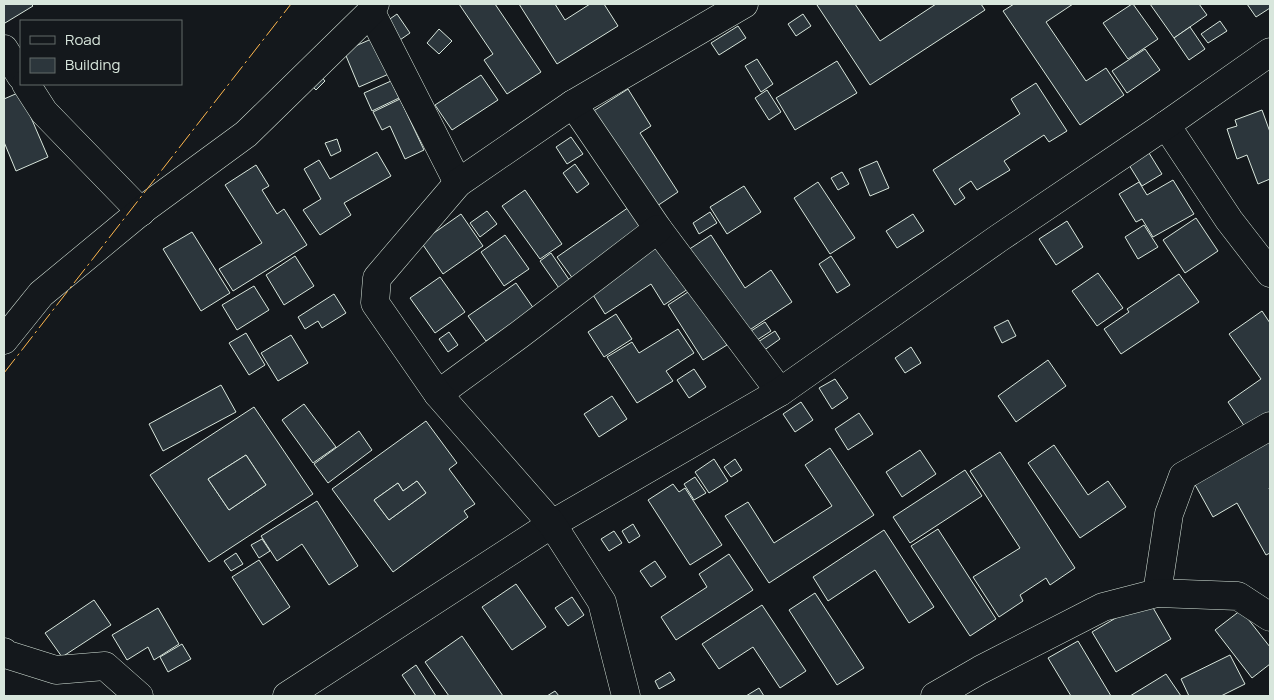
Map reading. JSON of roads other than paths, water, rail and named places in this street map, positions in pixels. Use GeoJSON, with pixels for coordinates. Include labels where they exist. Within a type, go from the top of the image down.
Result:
{"type":"FeatureCollection","features":[{"type":"Feature","properties":{"kind":"street"},"geometry":{"type":"LineString","coordinates":[[626,696],[602,602],[552,524],[438,394],[375,303],[377,278],[458,183],[572,104],[744,4]]}},
{"type":"Feature","properties":{"kind":"street"},"geometry":{"type":"LineString","coordinates":[[4,340],[41,294],[141,212],[246,134],[373,8],[458,183]]}},
{"type":"Feature","properties":{"kind":"street"},"geometry":{"type":"LineString","coordinates":[[4,49],[20,74]]}},
{"type":"Feature","properties":{"kind":"street"},"geometry":{"type":"LineString","coordinates":[[287,696],[552,524],[780,392],[999,238],[1270,52]]}},
{"type":"Feature","properties":{"kind":"street"},"geometry":{"type":"LineString","coordinates":[[27,85],[44,112],[141,212]]}},
{"type":"Feature","properties":{"kind":"street"},"geometry":{"type":"LineString","coordinates":[[572,104],[658,229],[780,392]]}},
{"type":"Feature","properties":{"kind":"street"},"geometry":{"type":"LineString","coordinates":[[1166,125],[1229,220],[1270,273]]}},
{"type":"Feature","properties":{"kind":"street"},"geometry":{"type":"LineString","coordinates":[[438,394],[658,229]]}},
{"type":"Feature","properties":{"kind":"street"},"geometry":{"type":"LineString","coordinates":[[1157,593],[1169,514],[1183,476],[1270,426]]}},
{"type":"Feature","properties":{"kind":"street"},"geometry":{"type":"LineString","coordinates":[[952,692],[1103,607],[1157,593],[1238,596],[1270,617]]}},
{"type":"Feature","properties":{"kind":"street"},"geometry":{"type":"LineString","coordinates":[[4,652],[5,654],[56,670],[105,666],[139,696]]}}]}
